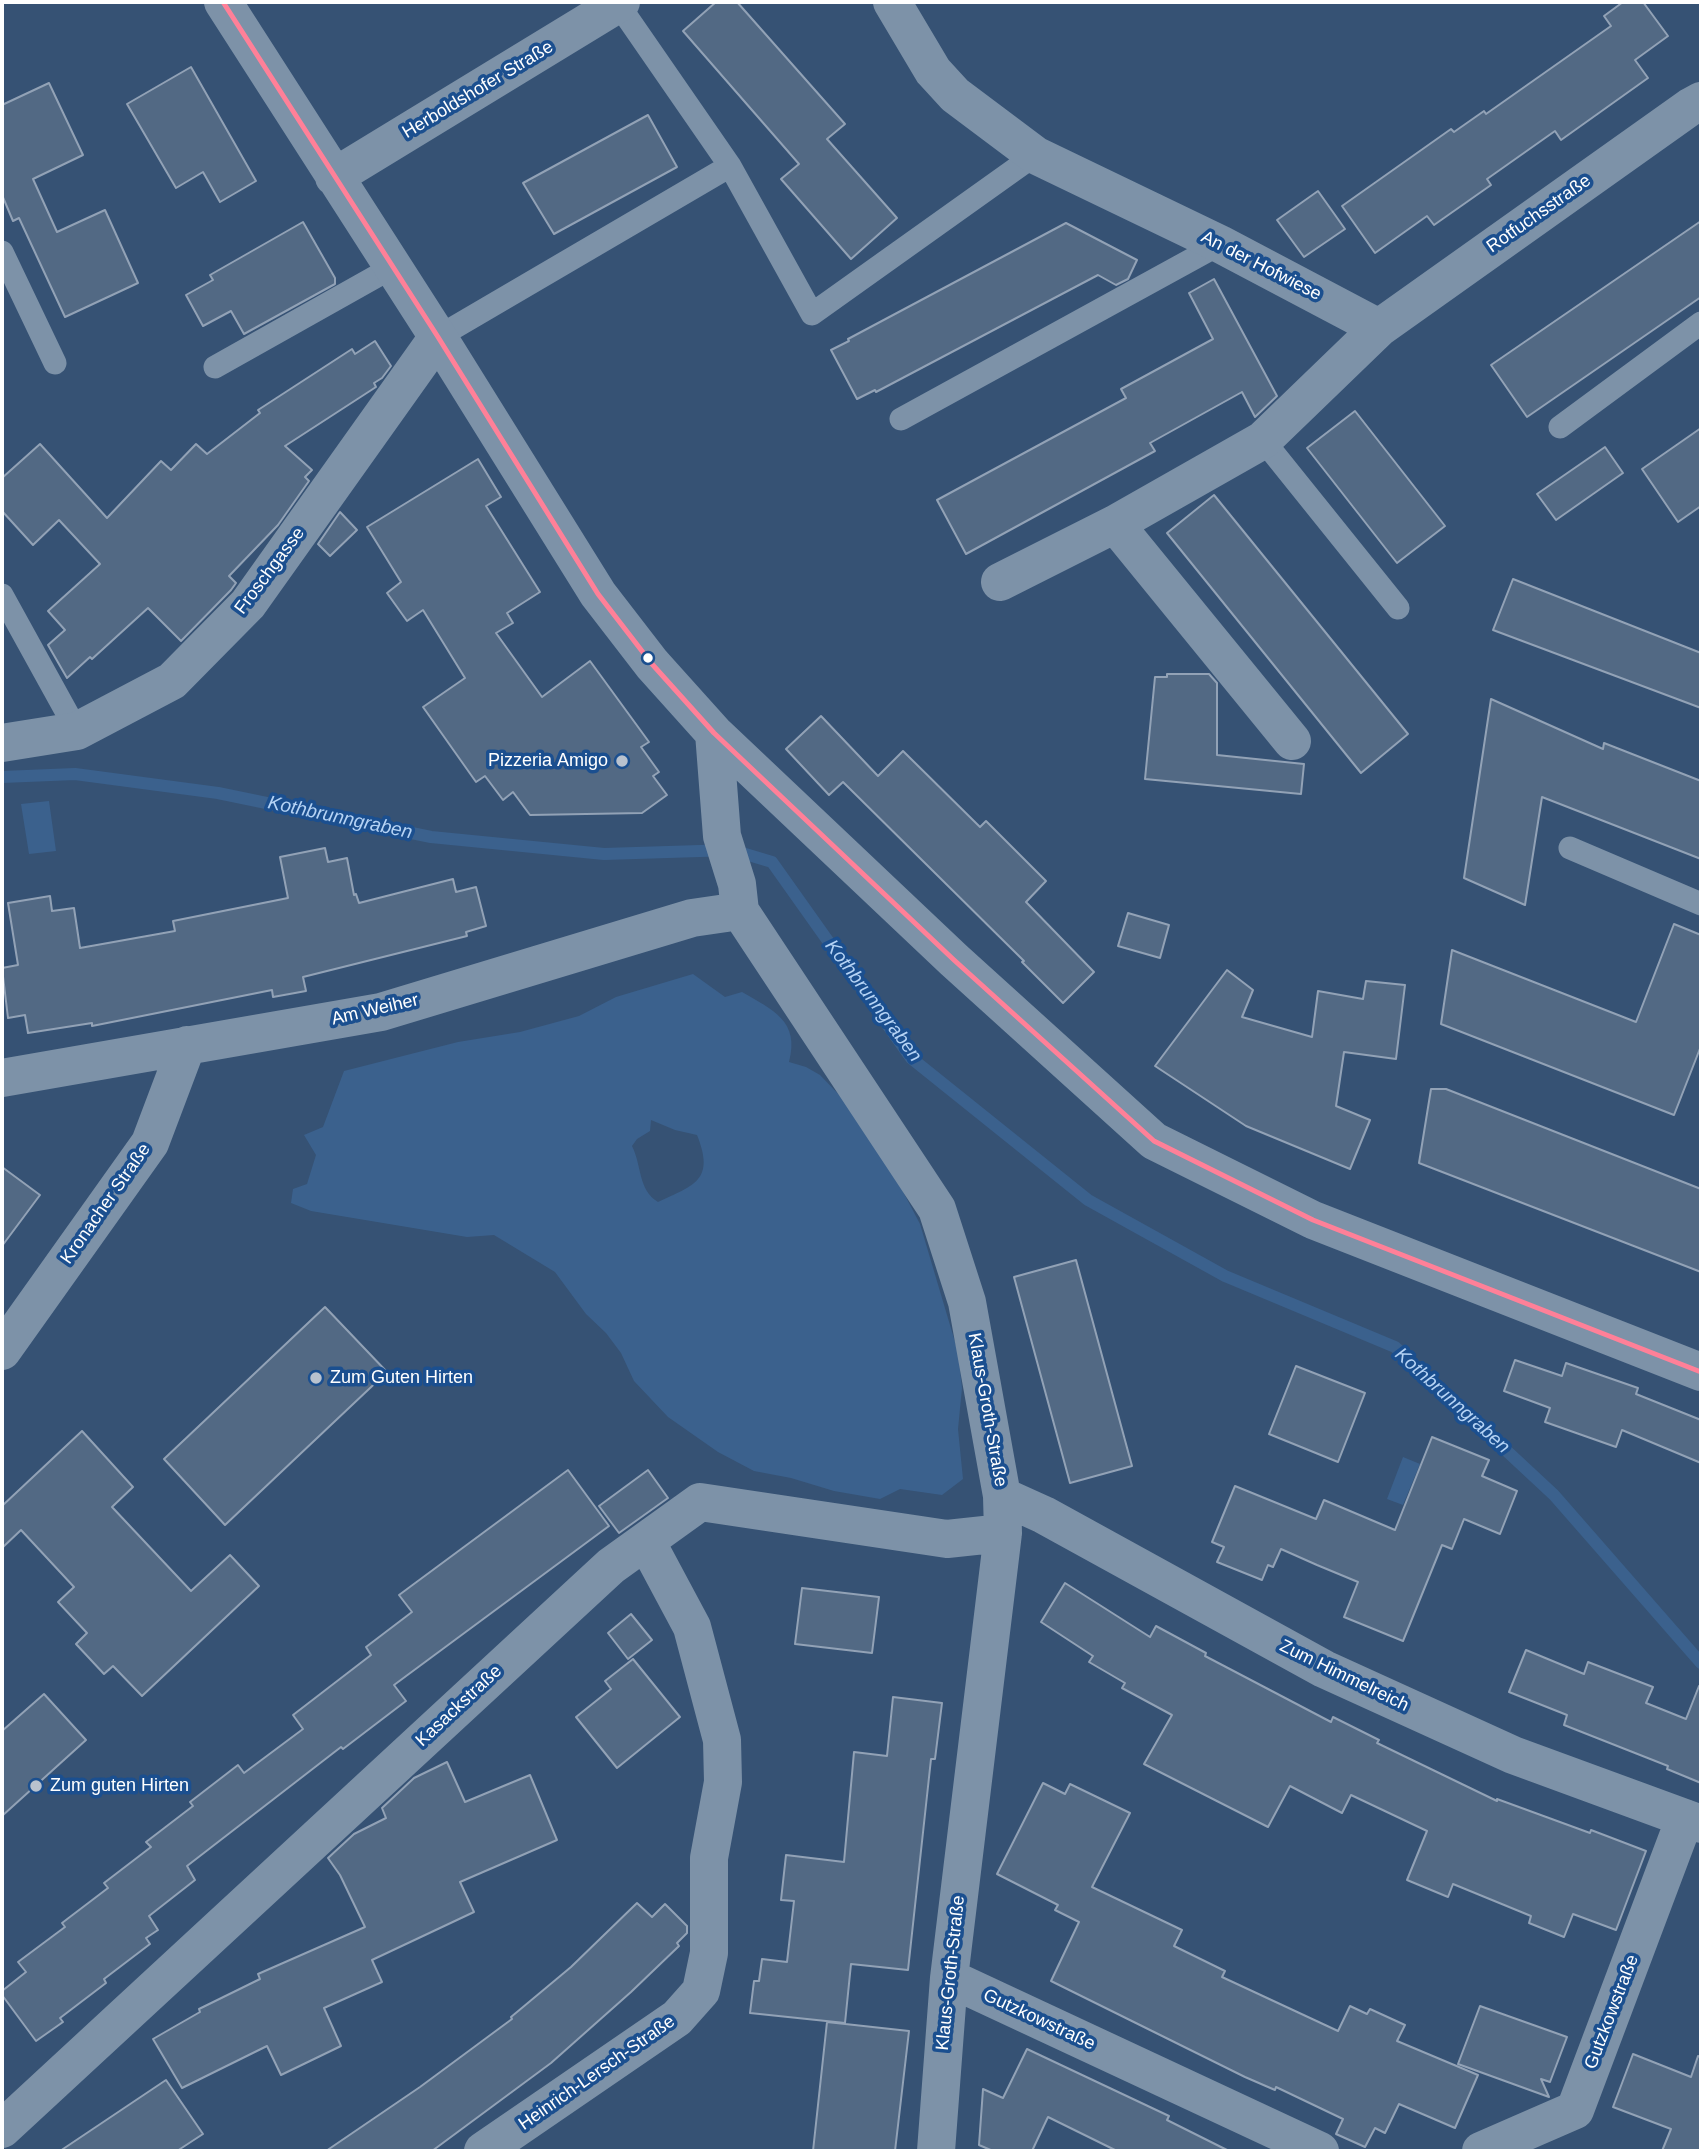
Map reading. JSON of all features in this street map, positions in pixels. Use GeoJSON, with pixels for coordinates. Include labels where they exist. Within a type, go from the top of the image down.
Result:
{"type":"FeatureCollection","features":[{"type":"Feature","properties":{"kind":"street"},"geometry":{"type":"LineString","coordinates":[[223,2],[438,337],[598,594],[652,664],[714,733],[954,960],[1154,1141],[1313,1220],[1701,1371]]}},
{"type":"Feature","properties":{"kind":"street","name":"An der Hofwiese"},"geometry":{"type":"LineString","coordinates":[[892,2],[933,71],[955,94],[1035,155],[1220,244],[1379,328]]}},
{"type":"Feature","properties":{"kind":"street","name":"Herboldshofer Straße"},"geometry":{"type":"LineString","coordinates":[[334,177],[620,3]]}},
{"type":"Feature","properties":{"kind":"street","name":"Rotfuchsstraße"},"geometry":{"type":"LineString","coordinates":[[1379,328],[1701,101]]}},
{"type":"Feature","properties":{"kind":"street"},"geometry":{"type":"LineString","coordinates":[[1000,582],[1115,524],[1263,440],[1379,328]]}},
{"type":"Feature","properties":{"kind":"street","name":"Froschgasse"},"geometry":{"type":"LineString","coordinates":[[2,743],[77,731],[172,681],[248,604],[438,337]]}},
{"type":"Feature","properties":{"kind":"street"},"geometry":{"type":"LineString","coordinates":[[1115,524],[1292,741]]}},
{"type":"Feature","properties":{"kind":"street","name":"Klaus-Groth-Straße"},"geometry":{"type":"LineString","coordinates":[[714,733],[722,836],[738,898],[937,1209],[967,1302],[1003,1515],[949,1978],[936,2151]]}},
{"type":"Feature","properties":{"kind":"street","name":"Am Weiher"},"geometry":{"type":"LineString","coordinates":[[2,1078],[381,1012],[692,918],[738,898]]}},
{"type":"Feature","properties":{"kind":"street","name":"Kronacher Straße"},"geometry":{"type":"LineString","coordinates":[[2,1351],[150,1143],[187,1045]]}},
{"type":"Feature","properties":{"kind":"street","name":"Kasackstraße"},"geometry":{"type":"LineString","coordinates":[[2,2129],[611,1566],[700,1502],[947,1539],[1003,1515]]}},
{"type":"Feature","properties":{"kind":"street","name":"Zum Himmelreich"},"geometry":{"type":"LineString","coordinates":[[1003,1515],[1044,1515],[1324,1669],[1513,1755],[1693,1821]]}},
{"type":"Feature","properties":{"kind":"street","name":"Heinrich-Lersch-Straße"},"geometry":{"type":"LineString","coordinates":[[483,2151],[677,2018],[701,1991],[709,1953],[709,1858],[723,1782],[722,1740],[692,1627],[646,1541]]}},
{"type":"Feature","properties":{"kind":"street","name":"Gutzkowstraße"},"geometry":{"type":"LineString","coordinates":[[1481,2151],[1575,2109],[1693,1821]]}},
{"type":"Feature","properties":{"kind":"street","name":"Gutzkowstraße"},"geometry":{"type":"LineString","coordinates":[[949,1978],[1320,2151]]}},
{"type":"Feature","properties":{"kind":"lane"},"geometry":{"type":"LineString","coordinates":[[620,3],[730,166],[812,314],[1035,155]]}},
{"type":"Feature","properties":{"kind":"lane"},"geometry":{"type":"LineString","coordinates":[[438,337],[730,166]]}},
{"type":"Feature","properties":{"kind":"lane"},"geometry":{"type":"LineString","coordinates":[[901,419],[1220,244]]}},
{"type":"Feature","properties":{"kind":"lane"},"geometry":{"type":"LineString","coordinates":[[2,252],[55,363]]}},
{"type":"Feature","properties":{"kind":"lane"},"geometry":{"type":"LineString","coordinates":[[215,367],[393,267]]}},
{"type":"Feature","properties":{"kind":"lane"},"geometry":{"type":"LineString","coordinates":[[1560,427],[1701,323]]}},
{"type":"Feature","properties":{"kind":"lane"},"geometry":{"type":"LineString","coordinates":[[1263,440],[1398,608]]}},
{"type":"Feature","properties":{"kind":"lane"},"geometry":{"type":"LineString","coordinates":[[2,595],[77,731]]}},
{"type":"Feature","properties":{"kind":"lane"},"geometry":{"type":"LineString","coordinates":[[1570,848],[1701,904]]}},
{"type":"Feature","properties":{"kind":"water"},"geometry":{"type":"Polygon","coordinates":[[[49,801],[56,851],[29,854],[21,804],[49,801]]]}},
{"type":"Feature","properties":{"kind":"water"},"geometry":{"type":"Polygon","coordinates":[[[693,974],[725,997],[742,992],[764,1005],[781,1018],[791,1036],[789,1062],[820,1075],[845,1101],[888,1163],[920,1224],[958,1352],[962,1388],[958,1429],[963,1479],[942,1495],[900,1489],[880,1499],[834,1491],[791,1478],[754,1471],[718,1452],[668,1417],[634,1381],[621,1353],[606,1333],[586,1314],[555,1272],[494,1235],[467,1237],[311,1211],[291,1203],[293,1189],[307,1184],[316,1155],[304,1135],[323,1127],[344,1071],[458,1042],[520,1032],[579,1016],[616,997],[693,974]],[[651,1120],[650,1131],[637,1139],[632,1146],[647,1191],[658,1202],[691,1185],[702,1171],[704,1162],[697,1135],[651,1120]]]}},
{"type":"Feature","properties":{"kind":"water"},"geometry":{"type":"Polygon","coordinates":[[[1403,1457],[1420,1464],[1403,1505],[1387,1499],[1403,1457]]]}},
{"type":"Feature","properties":{"kind":"building"},"geometry":{"type":"Polygon","coordinates":[[[716,2],[737,2],[845,124],[827,139],[897,218],[851,259],[781,179],[799,164],[683,31],[716,2]]]}},
{"type":"Feature","properties":{"kind":"building"},"geometry":{"type":"Polygon","coordinates":[[[1623,2],[1643,2],[1668,36],[1635,60],[1648,78],[1561,140],[1555,131],[1487,179],[1491,185],[1434,225],[1427,216],[1375,253],[1342,206],[1451,129],[1454,132],[1484,111],[1486,114],[1611,26],[1604,16],[1623,2]]]}},
{"type":"Feature","properties":{"kind":"building"},"geometry":{"type":"Polygon","coordinates":[[[191,67],[256,181],[220,202],[203,172],[176,188],[127,104],[191,67]]]}},
{"type":"Feature","properties":{"kind":"building"},"geometry":{"type":"Polygon","coordinates":[[[49,83],[83,155],[33,179],[57,232],[105,210],[138,283],[65,317],[19,218],[13,221],[2,195],[2,105],[49,83]]]}},
{"type":"Feature","properties":{"kind":"building"},"geometry":{"type":"Polygon","coordinates":[[[648,115],[677,167],[554,234],[523,183],[648,115]]]}},
{"type":"Feature","properties":{"kind":"building"},"geometry":{"type":"Polygon","coordinates":[[[1318,191],[1345,229],[1304,257],[1277,220],[1318,191]]]}},
{"type":"Feature","properties":{"kind":"building"},"geometry":{"type":"Polygon","coordinates":[[[1701,221],[1701,297],[1527,417],[1491,365],[1701,221]]]}},
{"type":"Feature","properties":{"kind":"building"},"geometry":{"type":"Polygon","coordinates":[[[303,222],[335,278],[335,284],[244,334],[231,311],[203,326],[186,295],[213,280],[210,275],[303,222]]]}},
{"type":"Feature","properties":{"kind":"building"},"geometry":{"type":"Polygon","coordinates":[[[1066,223],[1137,260],[1128,279],[1116,285],[1098,275],[876,392],[875,390],[857,399],[831,350],[1066,223]]]}},
{"type":"Feature","properties":{"kind":"building"},"geometry":{"type":"Polygon","coordinates":[[[1214,279],[1277,396],[1255,417],[1242,392],[1150,443],[1155,451],[966,554],[937,500],[1126,398],[1121,389],[1213,339],[1189,293],[1214,279]]]}},
{"type":"Feature","properties":{"kind":"building"},"geometry":{"type":"Polygon","coordinates":[[[375,341],[391,366],[382,378],[374,383],[376,387],[285,446],[312,470],[305,477],[309,481],[278,525],[229,576],[236,583],[231,590],[181,641],[148,608],[67,678],[48,645],[65,630],[48,611],[100,564],[59,520],[33,545],[2,511],[2,478],[40,444],[107,518],[161,461],[171,470],[196,444],[207,454],[260,413],[258,410],[352,349],[355,354],[375,341]]]}},
{"type":"Feature","properties":{"kind":"building"},"geometry":{"type":"Polygon","coordinates":[[[1355,411],[1445,526],[1397,563],[1307,448],[1355,411]]]}},
{"type":"Feature","properties":{"kind":"building"},"geometry":{"type":"Polygon","coordinates":[[[1701,428],[1701,506],[1678,522],[1642,469],[1701,428]]]}},
{"type":"Feature","properties":{"kind":"building"},"geometry":{"type":"Polygon","coordinates":[[[1605,447],[1623,473],[1556,520],[1537,494],[1605,447]]]}},
{"type":"Feature","properties":{"kind":"building"},"geometry":{"type":"Polygon","coordinates":[[[478,459],[501,497],[486,506],[540,592],[507,613],[513,623],[496,633],[542,697],[590,661],[649,742],[641,747],[659,772],[653,776],[667,795],[642,813],[530,815],[513,792],[503,800],[485,776],[476,782],[423,707],[465,678],[423,610],[407,621],[387,593],[401,582],[367,527],[478,459]]]}},
{"type":"Feature","properties":{"kind":"building"},"geometry":{"type":"Polygon","coordinates":[[[1214,495],[1408,734],[1361,773],[1167,533],[1214,495]]]}},
{"type":"Feature","properties":{"kind":"building"},"geometry":{"type":"Polygon","coordinates":[[[340,512],[357,530],[330,556],[318,544],[340,512]]]}},
{"type":"Feature","properties":{"kind":"building"},"geometry":{"type":"Polygon","coordinates":[[[1513,579],[1701,653],[1701,708],[1493,630],[1513,579]]]}},
{"type":"Feature","properties":{"kind":"building"},"geometry":{"type":"Polygon","coordinates":[[[1167,674],[1209,674],[1217,683],[1217,755],[1304,764],[1301,794],[1145,779],[1155,677],[1167,677],[1167,674]]]}},
{"type":"Feature","properties":{"kind":"building"},"geometry":{"type":"Polygon","coordinates":[[[1491,699],[1603,749],[1604,743],[1701,781],[1701,859],[1542,797],[1525,905],[1464,878],[1491,699]]]}},
{"type":"Feature","properties":{"kind":"building"},"geometry":{"type":"Polygon","coordinates":[[[821,716],[878,776],[903,751],[980,827],[986,821],[1046,881],[1026,902],[1094,972],[1063,1003],[843,782],[829,795],[786,749],[821,716]]]}},
{"type":"Feature","properties":{"kind":"building"},"geometry":{"type":"Polygon","coordinates":[[[325,848],[328,862],[347,858],[354,895],[356,894],[359,903],[453,879],[456,892],[476,887],[486,926],[466,932],[467,936],[303,977],[306,991],[273,997],[272,990],[92,1026],[92,1023],[28,1033],[25,1015],[8,1018],[2,968],[18,965],[8,903],[50,896],[52,911],[74,908],[80,948],[175,931],[173,921],[288,898],[280,857],[325,848]]]}},
{"type":"Feature","properties":{"kind":"building"},"geometry":{"type":"Polygon","coordinates":[[[1128,913],[1169,925],[1160,958],[1118,946],[1128,913]]]}},
{"type":"Feature","properties":{"kind":"building"},"geometry":{"type":"Polygon","coordinates":[[[1674,924],[1701,935],[1701,1046],[1674,1115],[1441,1024],[1452,950],[1636,1022],[1674,924]]]}},
{"type":"Feature","properties":{"kind":"building"},"geometry":{"type":"Polygon","coordinates":[[[1227,970],[1253,990],[1242,1017],[1312,1037],[1318,991],[1363,999],[1366,981],[1405,985],[1396,1059],[1344,1052],[1336,1106],[1370,1120],[1350,1169],[1246,1126],[1155,1066],[1227,970]]]}},
{"type":"Feature","properties":{"kind":"building"},"geometry":{"type":"Polygon","coordinates":[[[1431,1089],[1446,1089],[1701,1189],[1701,1272],[1419,1163],[1431,1089]]]}},
{"type":"Feature","properties":{"kind":"building"},"geometry":{"type":"Polygon","coordinates":[[[2,1167],[40,1195],[2,1246],[2,1167]]]}},
{"type":"Feature","properties":{"kind":"building"},"geometry":{"type":"Polygon","coordinates":[[[1076,1260],[1132,1466],[1070,1483],[1014,1277],[1076,1260]]]}},
{"type":"Feature","properties":{"kind":"building"},"geometry":{"type":"Polygon","coordinates":[[[325,1307],[387,1372],[225,1525],[164,1459],[325,1307]]]}},
{"type":"Feature","properties":{"kind":"building"},"geometry":{"type":"Polygon","coordinates":[[[1515,1360],[1562,1376],[1566,1363],[1638,1388],[1636,1394],[1701,1420],[1701,1463],[1622,1430],[1616,1447],[1545,1422],[1550,1408],[1504,1391],[1515,1360]]]}},
{"type":"Feature","properties":{"kind":"building"},"geometry":{"type":"Polygon","coordinates":[[[1296,1366],[1365,1393],[1338,1462],[1269,1434],[1296,1366]]]}},
{"type":"Feature","properties":{"kind":"building"},"geometry":{"type":"Polygon","coordinates":[[[82,1431],[133,1487],[112,1507],[191,1591],[230,1555],[259,1586],[142,1696],[113,1666],[104,1674],[76,1644],[87,1633],[58,1602],[74,1587],[21,1530],[2,1548],[2,1506],[82,1431]]]}},
{"type":"Feature","properties":{"kind":"building"},"geometry":{"type":"Polygon","coordinates":[[[1432,1437],[1489,1460],[1482,1476],[1517,1491],[1500,1534],[1464,1519],[1452,1549],[1442,1545],[1403,1641],[1344,1617],[1358,1582],[1281,1549],[1273,1567],[1268,1565],[1262,1580],[1217,1562],[1224,1547],[1212,1542],[1235,1486],[1316,1519],[1324,1500],[1395,1530],[1432,1437]]]}},
{"type":"Feature","properties":{"kind":"building"},"geometry":{"type":"Polygon","coordinates":[[[568,1470],[609,1526],[394,1685],[406,1701],[343,1749],[341,1747],[187,1866],[195,1880],[149,1916],[158,1930],[146,1938],[150,1944],[104,1979],[106,1983],[60,2018],[63,2022],[36,2041],[2,1995],[2,1991],[26,1972],[18,1962],[65,1927],[62,1923],[108,1888],[104,1883],[151,1847],[146,1842],[193,1806],[190,1802],[238,1765],[244,1773],[303,1729],[293,1715],[371,1655],[366,1647],[412,1612],[399,1595],[568,1470]]]}},
{"type":"Feature","properties":{"kind":"building"},"geometry":{"type":"Polygon","coordinates":[[[648,1470],[668,1498],[619,1533],[599,1506],[648,1470]]]}},
{"type":"Feature","properties":{"kind":"building"},"geometry":{"type":"Polygon","coordinates":[[[1065,1583],[1150,1637],[1156,1626],[1206,1653],[1205,1656],[1331,1722],[1333,1717],[1379,1740],[1377,1743],[1497,1801],[1590,1833],[1591,1830],[1646,1851],[1616,1930],[1573,1914],[1564,1937],[1529,1923],[1531,1916],[1453,1884],[1448,1897],[1407,1880],[1427,1831],[1351,1795],[1342,1813],[1290,1786],[1268,1827],[1144,1764],[1172,1715],[1122,1688],[1125,1683],[1089,1662],[1093,1656],[1041,1622],[1065,1583]]]}},
{"type":"Feature","properties":{"kind":"building"},"geometry":{"type":"Polygon","coordinates":[[[802,1588],[879,1597],[872,1653],[795,1644],[802,1588]]]}},
{"type":"Feature","properties":{"kind":"building"},"geometry":{"type":"Polygon","coordinates":[[[631,1614],[652,1640],[628,1659],[608,1633],[631,1614]]]}},
{"type":"Feature","properties":{"kind":"building"},"geometry":{"type":"Polygon","coordinates":[[[1526,1650],[1584,1674],[1588,1662],[1653,1687],[1646,1703],[1686,1719],[1699,1686],[1701,1687],[1701,1783],[1667,1769],[1668,1766],[1564,1725],[1567,1715],[1509,1692],[1526,1650]]]}},
{"type":"Feature","properties":{"kind":"building"},"geometry":{"type":"Polygon","coordinates":[[[633,1659],[680,1717],[617,1768],[576,1717],[611,1689],[605,1681],[633,1659]]]}},
{"type":"Feature","properties":{"kind":"building"},"geometry":{"type":"Polygon","coordinates":[[[44,1694],[86,1740],[2,1816],[2,1731],[44,1694]]]}},
{"type":"Feature","properties":{"kind":"building"},"geometry":{"type":"Polygon","coordinates":[[[893,1697],[942,1703],[935,1759],[931,1759],[908,1970],[851,1964],[845,2023],[750,2013],[754,1981],[759,1981],[762,1959],[787,1962],[794,1901],[781,1900],[786,1855],[844,1862],[854,1752],[887,1756],[893,1697]]]}},
{"type":"Feature","properties":{"kind":"building"},"geometry":{"type":"Polygon","coordinates":[[[447,1762],[465,1802],[530,1775],[557,1840],[460,1882],[474,1912],[372,1960],[382,1982],[324,2008],[341,2046],[281,2075],[267,2046],[182,2088],[153,2039],[200,2012],[199,2009],[260,1979],[258,1974],[365,1927],[340,1875],[328,1858],[354,1834],[386,1818],[382,1808],[414,1778],[447,1762]]]}},
{"type":"Feature","properties":{"kind":"building"},"geometry":{"type":"Polygon","coordinates":[[[1043,1783],[1065,1794],[1070,1784],[1130,1813],[1092,1887],[1182,1930],[1174,1946],[1225,1971],[1222,1977],[1338,2031],[1350,2006],[1367,2014],[1370,2009],[1405,2025],[1397,2041],[1478,2075],[1455,2128],[1399,2104],[1385,2133],[1375,2128],[1365,2147],[1336,2134],[1343,2119],[1276,2087],[1275,2090],[1245,2077],[1051,1981],[1079,1922],[1055,1910],[1058,1905],[997,1874],[1043,1783]]]}},
{"type":"Feature","properties":{"kind":"building"},"geometry":{"type":"Polygon","coordinates":[[[637,1903],[652,1917],[665,1904],[687,1926],[687,1933],[677,1943],[679,1946],[631,1992],[551,2063],[432,2151],[326,2151],[420,2087],[512,2019],[511,2017],[571,1967],[637,1903]]]}},
{"type":"Feature","properties":{"kind":"building"},"geometry":{"type":"Polygon","coordinates":[[[1480,2006],[1567,2037],[1550,2082],[1541,2079],[1549,2097],[1458,2064],[1480,2006]]]}},
{"type":"Feature","properties":{"kind":"building"},"geometry":{"type":"Polygon","coordinates":[[[827,2022],[909,2031],[895,2151],[813,2151],[827,2022]]]}},
{"type":"Feature","properties":{"kind":"building"},"geometry":{"type":"Polygon","coordinates":[[[1027,2049],[1169,2116],[1167,2120],[1229,2151],[1117,2151],[1048,2117],[1032,2151],[993,2151],[979,2145],[983,2089],[1003,2098],[1027,2049]]]}},
{"type":"Feature","properties":{"kind":"building"},"geometry":{"type":"Polygon","coordinates":[[[1633,2054],[1691,2077],[1698,2056],[1701,2057],[1701,2151],[1662,2151],[1671,2129],[1613,2107],[1633,2054]]]}},
{"type":"Feature","properties":{"kind":"building"},"geometry":{"type":"Polygon","coordinates":[[[166,2080],[203,2134],[177,2151],[60,2151],[166,2080]]]}},
{"type":"Feature","properties":{"kind":"waterway","name":"Kothbrunngraben"},"geometry":{"type":"LineString","coordinates":[[2,777],[75,774],[218,793],[431,837],[604,854],[732,850],[772,862],[911,1058],[1088,1200],[1225,1276],[1395,1347],[1554,1495],[1701,1663]]}},
{"type":"Feature","properties":{"kind":"transit line"},"geometry":{"type":"LineString","coordinates":[[223,2],[438,337],[598,594],[652,664],[714,733],[954,960],[1154,1141],[1313,1220],[1701,1372]]}},
{"type":"Feature","properties":{"kind":"place","name":"Pizzeria Amigo"},"geometry":{"type":"Point","coordinates":[622,761]}},
{"type":"Feature","properties":{"kind":"place","name":"Zum Guten Hirten"},"geometry":{"type":"Point","coordinates":[316,1378]}},
{"type":"Feature","properties":{"kind":"place","name":"Zum guten Hirten"},"geometry":{"type":"Point","coordinates":[36,1786]}}]}
